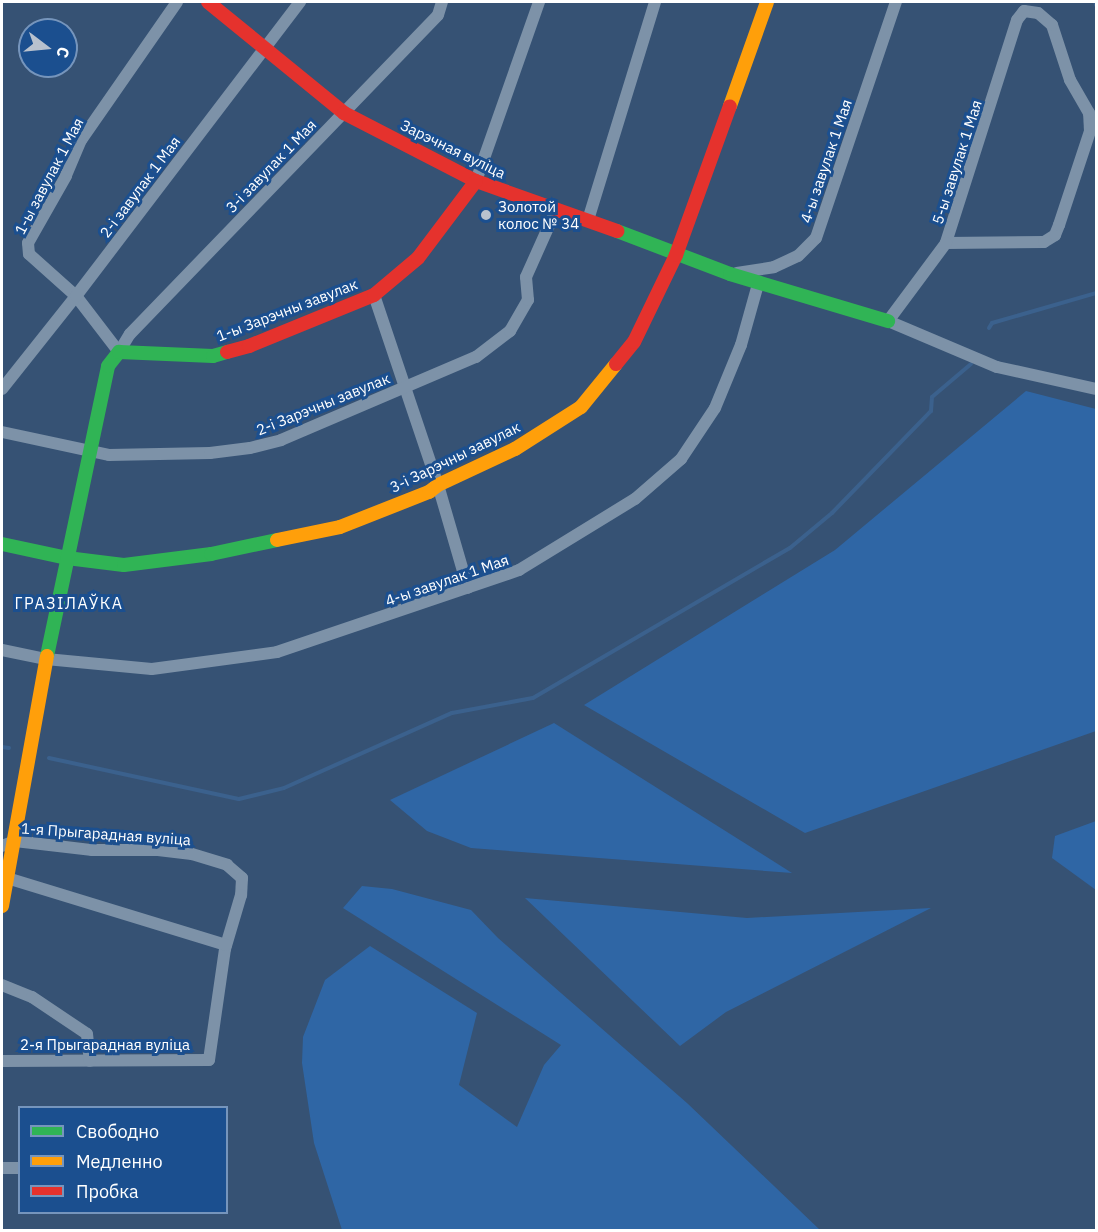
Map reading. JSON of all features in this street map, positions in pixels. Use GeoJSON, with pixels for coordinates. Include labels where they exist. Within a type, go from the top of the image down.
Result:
{"type":"FeatureCollection","features":[{"type":"Feature","properties":{"kind":"street","name":"1-ы завулак 1 Мая"},"geometry":{"type":"LineString","coordinates":[[119,352],[76,296],[29,254],[28,243],[66,176],[81,140],[177,2]]}},
{"type":"Feature","properties":{"kind":"street","name":"Зарэчная вуліца"},"geometry":{"type":"LineString","coordinates":[[208,2],[344,113],[476,182],[588,220],[758,284],[888,321]]}},
{"type":"Feature","properties":{"kind":"street","name":"2-і завулак 1 Мая"},"geometry":{"type":"LineString","coordinates":[[2,389],[76,296],[300,2]]}},
{"type":"Feature","properties":{"kind":"street","name":"3-і завулак 1 Мая"},"geometry":{"type":"LineString","coordinates":[[119,352],[130,334],[438,15],[442,2]]}},
{"type":"Feature","properties":{"kind":"street","name":"1-ы Зарэчны завулак"},"geometry":{"type":"LineString","coordinates":[[119,352],[213,356],[249,346],[374,295],[418,258],[476,182],[539,2]]}},
{"type":"Feature","properties":{"kind":"street"},"geometry":{"type":"LineString","coordinates":[[588,220],[655,2]]}},
{"type":"Feature","properties":{"kind":"street","name":"3-і Зарэчны завулак"},"geometry":{"type":"LineString","coordinates":[[2,544],[67,558],[124,565],[210,554],[340,527],[429,492],[438,484],[515,449],[582,407],[634,342],[676,255],[767,2]]}},
{"type":"Feature","properties":{"kind":"street","name":"4-ы завулак 1 Мая"},"geometry":{"type":"LineString","coordinates":[[730,274],[774,267],[798,256],[816,238],[896,2]]}},
{"type":"Feature","properties":{"kind":"street","name":"5-ы завулак 1 Мая"},"geometry":{"type":"LineString","coordinates":[[888,321],[946,243],[1017,20],[1024,11],[1038,12],[1052,25],[1070,80],[1089,112],[1090,131],[1059,225],[1055,235],[1044,242],[946,243]]}},
{"type":"Feature","properties":{"kind":"street","name":"2-і Зарэчны завулак"},"geometry":{"type":"LineString","coordinates":[[2,432],[109,455],[155,455],[250,448],[281,440],[476,357],[510,331],[528,300],[526,277],[556,210]]}},
{"type":"Feature","properties":{"kind":"street","name":"4-ы завулак 1 Мая"},"geometry":{"type":"LineString","coordinates":[[2,650],[46,659],[152,669],[276,652],[519,570],[635,499],[681,459],[715,408],[741,345],[758,284]]}},
{"type":"Feature","properties":{"kind":"street"},"geometry":{"type":"LineString","coordinates":[[374,295],[438,484],[468,588]]}},
{"type":"Feature","properties":{"kind":"street"},"geometry":{"type":"LineString","coordinates":[[888,321],[997,367],[1096,389]]}},
{"type":"Feature","properties":{"kind":"street"},"geometry":{"type":"LineString","coordinates":[[2,906],[7,878],[8,843],[89,451],[108,366],[119,352]]}},
{"type":"Feature","properties":{"kind":"street","name":"1-я Прыгарадная вуліца"},"geometry":{"type":"LineString","coordinates":[[8,843],[92,850],[158,850],[192,854],[227,865],[242,878],[241,894],[225,945],[209,1060]]}},
{"type":"Feature","properties":{"kind":"street"},"geometry":{"type":"LineString","coordinates":[[7,878],[225,945]]}},
{"type":"Feature","properties":{"kind":"street"},"geometry":{"type":"LineString","coordinates":[[2,985],[32,997],[87,1034],[90,1060]]}},
{"type":"Feature","properties":{"kind":"street","name":"2-я Прыгарадная вуліца"},"geometry":{"type":"LineString","coordinates":[[2,1061],[209,1060]]}},
{"type":"Feature","properties":{"kind":"street"},"geometry":{"type":"LineString","coordinates":[[2,1168],[18,1168]]}},
{"type":"Feature","properties":{"kind":"shaded area"},"geometry":{"type":"Polygon","coordinates":[[[1026,391],[1096,409],[1096,731],[805,833],[584,705],[835,550],[1026,391]]]}},
{"type":"Feature","properties":{"kind":"shaded area"},"geometry":{"type":"Polygon","coordinates":[[[554,723],[792,873],[471,848],[427,831],[390,800],[554,723]]]}},
{"type":"Feature","properties":{"kind":"shaded area"},"geometry":{"type":"Polygon","coordinates":[[[1096,821],[1096,890],[1052,858],[1055,836],[1096,821]]]}},
{"type":"Feature","properties":{"kind":"shaded area"},"geometry":{"type":"Polygon","coordinates":[[[362,886],[392,889],[471,910],[498,938],[687,1103],[820,1230],[342,1230],[314,1143],[302,1063],[303,1037],[325,980],[370,946],[477,1013],[459,1085],[517,1127],[544,1065],[561,1045],[343,908],[362,886]]]}},
{"type":"Feature","properties":{"kind":"shaded area"},"geometry":{"type":"Polygon","coordinates":[[[525,898],[747,918],[931,908],[726,1012],[680,1046],[525,898]]]}},
{"type":"Feature","properties":{"kind":"waterway"},"geometry":{"type":"LineString","coordinates":[[989,328],[992,323],[1096,293]]}},
{"type":"Feature","properties":{"kind":"waterway"},"geometry":{"type":"LineString","coordinates":[[49,758],[239,799],[284,788],[452,713],[533,698],[790,548],[832,513],[931,411],[932,397],[971,364]]}},
{"type":"Feature","properties":{"kind":"waterway"},"geometry":{"type":"LineString","coordinates":[[2,747],[9,748]]}},
{"type":"Feature","properties":{"kind":"traffic: fast"},"geometry":{"type":"LineString","coordinates":[[617,231],[730,274],[888,321]]}},
{"type":"Feature","properties":{"kind":"traffic: fast"},"geometry":{"type":"LineString","coordinates":[[47,656],[108,366],[119,352],[213,356],[227,352]]}},
{"type":"Feature","properties":{"kind":"traffic: fast"},"geometry":{"type":"LineString","coordinates":[[2,544],[67,558],[124,565],[211,554],[277,540]]}},
{"type":"Feature","properties":{"kind":"traffic: slow"},"geometry":{"type":"LineString","coordinates":[[730,106],[767,2]]}},
{"type":"Feature","properties":{"kind":"traffic: slow"},"geometry":{"type":"LineString","coordinates":[[277,540],[340,527],[429,492],[438,485],[515,449],[581,407],[616,364]]}},
{"type":"Feature","properties":{"kind":"traffic: slow"},"geometry":{"type":"LineString","coordinates":[[2,906],[47,656]]}},
{"type":"Feature","properties":{"kind":"traffic: jam"},"geometry":{"type":"LineString","coordinates":[[208,2],[344,113],[476,181],[617,231]]}},
{"type":"Feature","properties":{"kind":"traffic: jam"},"geometry":{"type":"LineString","coordinates":[[616,364],[634,342],[676,255],[730,106]]}},
{"type":"Feature","properties":{"kind":"traffic: jam"},"geometry":{"type":"LineString","coordinates":[[227,352],[249,346],[374,295],[418,258],[476,181]]}},
{"type":"Feature","properties":{"kind":"place","name":"Золотой колос № 34"},"geometry":{"type":"Point","coordinates":[486,215]}},
{"type":"Feature","properties":{"kind":"district","name":"ГРАЗІЛАЎКА"},"geometry":{"type":"Point","coordinates":[69,603]}}]}
